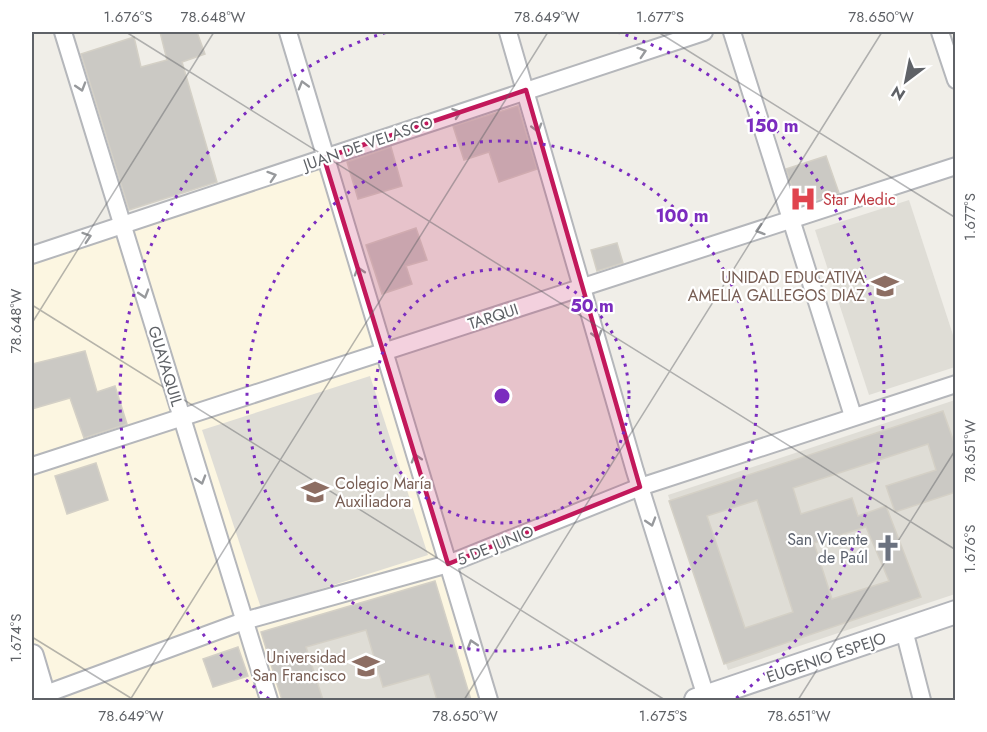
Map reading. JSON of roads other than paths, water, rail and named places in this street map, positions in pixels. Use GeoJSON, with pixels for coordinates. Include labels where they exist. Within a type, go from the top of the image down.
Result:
{"type":"FeatureCollection","features":[{"type":"Feature","properties":{"kind":"street","name":"GUAYAQUIL"},"geometry":{"type":"LineString","coordinates":[[63,32],[269,700]]}},
{"type":"Feature","properties":{"kind":"street"},"geometry":{"type":"LineString","coordinates":[[288,32],[324,158],[489,700]]}},
{"type":"Feature","properties":{"kind":"street"},"geometry":{"type":"LineString","coordinates":[[508,32],[703,699]]}},
{"type":"Feature","properties":{"kind":"street","name":"JUAN DE VELASCO"},"geometry":{"type":"LineString","coordinates":[[32,255],[704,32]]}},
{"type":"Feature","properties":{"kind":"street"},"geometry":{"type":"LineString","coordinates":[[732,32],[853,416]]}},
{"type":"Feature","properties":{"kind":"street"},"geometry":{"type":"LineString","coordinates":[[940,32],[956,80]]}},
{"type":"Feature","properties":{"kind":"street","name":"TARQUI"},"geometry":{"type":"LineString","coordinates":[[32,466],[956,166]]}},
{"type":"Feature","properties":{"kind":"street","name":"5 DE JUNIO"},"geometry":{"type":"LineString","coordinates":[[40,698],[244,621],[448,564],[640,487],[956,384]]}},
{"type":"Feature","properties":{"kind":"street","name":"EUGENIO ESPEJO"},"geometry":{"type":"LineString","coordinates":[[703,699],[956,612]]}},
{"type":"Feature","properties":{"kind":"street"},"geometry":{"type":"LineString","coordinates":[[904,630],[922,700]]}},
{"type":"Feature","properties":{"kind":"street"},"geometry":{"type":"LineString","coordinates":[[32,656],[40,698]]}},
{"type":"Feature","properties":{"kind":"place","name":"Star Medic"},"geometry":{"type":"Point","coordinates":[803,199]}},
{"type":"Feature","properties":{"kind":"place","name":"UNIDAD EDUCATIVA AMELIA GALLEGOS DIAZ"},"geometry":{"type":"Point","coordinates":[885,286]}},
{"type":"Feature","properties":{"kind":"place","name":"Colegio María Auxiliadora"},"geometry":{"type":"Point","coordinates":[315,492]}},
{"type":"Feature","properties":{"kind":"place","name":"San Vicente de Paúl"},"geometry":{"type":"Point","coordinates":[888,548]}},
{"type":"Feature","properties":{"kind":"place","name":"Universidad San Francisco"},"geometry":{"type":"Point","coordinates":[366,666]}}]}
